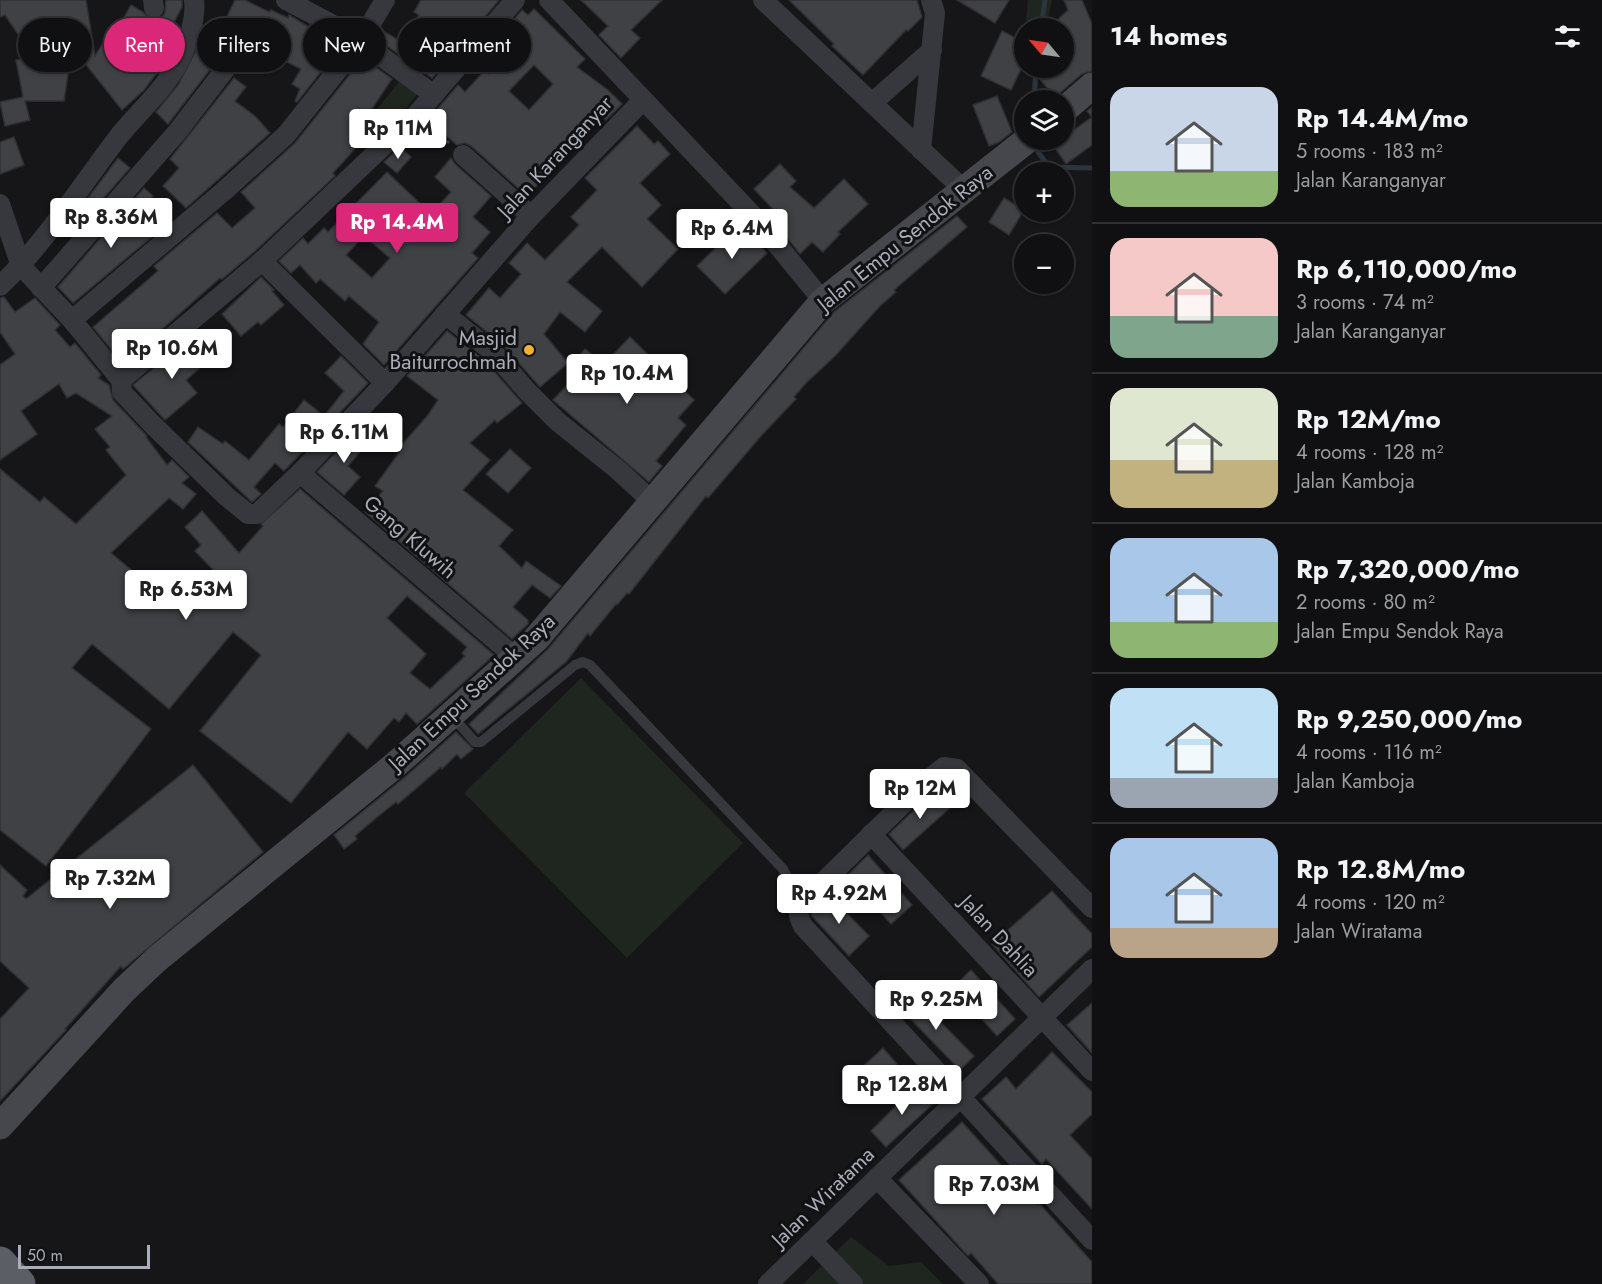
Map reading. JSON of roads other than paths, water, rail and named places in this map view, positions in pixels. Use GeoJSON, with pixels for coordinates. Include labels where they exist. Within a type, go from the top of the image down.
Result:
{"type":"FeatureCollection","features":[{"type":"Feature","properties":{"kind":"highway"},"geometry":{"type":"LineString","coordinates":[[0,1263],[19,1284]]}},
{"type":"Feature","properties":{"kind":"main road"},"geometry":{"type":"LineString","coordinates":[[1074,101],[1092,86]]}},
{"type":"Feature","properties":{"kind":"main road","name":"Jalan Empu Sendok Raya"},"geometry":{"type":"LineString","coordinates":[[0,1126],[124,990],[157,959],[395,765],[536,639],[823,301],[1014,150]]}},
{"type":"Feature","properties":{"kind":"street"},"geometry":{"type":"LineString","coordinates":[[0,286],[21,266],[121,134],[166,83],[181,58],[189,35],[195,7],[194,0]]}},
{"type":"Feature","properties":{"kind":"street"},"geometry":{"type":"LineString","coordinates":[[286,0],[307,4],[327,18]]}},
{"type":"Feature","properties":{"kind":"street"},"geometry":{"type":"LineString","coordinates":[[374,18],[385,0]]}},
{"type":"Feature","properties":{"kind":"street"},"geometry":{"type":"LineString","coordinates":[[120,380],[262,261],[417,114],[515,0]]}},
{"type":"Feature","properties":{"kind":"street","name":"Jalan Karanganyar"},"geometry":{"type":"LineString","coordinates":[[549,0],[757,220],[823,301]]}},
{"type":"Feature","properties":{"kind":"street"},"geometry":{"type":"LineString","coordinates":[[763,0],[963,189]]}},
{"type":"Feature","properties":{"kind":"street"},"geometry":{"type":"LineString","coordinates":[[921,150],[935,14],[931,0]]}},
{"type":"Feature","properties":{"kind":"street"},"geometry":{"type":"LineString","coordinates":[[872,104],[932,50]]}},
{"type":"Feature","properties":{"kind":"street"},"geometry":{"type":"LineString","coordinates":[[386,60],[434,94]]}},
{"type":"Feature","properties":{"kind":"street"},"geometry":{"type":"LineString","coordinates":[[41,288],[178,131],[223,72]]}},
{"type":"Feature","properties":{"kind":"street"},"geometry":{"type":"LineString","coordinates":[[72,320],[224,191],[286,135],[336,72]]}},
{"type":"Feature","properties":{"kind":"street","name":"Jalan Karanganyar"},"geometry":{"type":"LineString","coordinates":[[300,473],[385,383],[531,216],[643,100]]}},
{"type":"Feature","properties":{"kind":"street"},"geometry":{"type":"LineString","coordinates":[[463,155],[531,216]]}},
{"type":"Feature","properties":{"kind":"street"},"geometry":{"type":"LineString","coordinates":[[0,204],[21,266],[72,320],[120,380],[122,392],[226,496],[248,514],[257,514],[300,473]]}},
{"type":"Feature","properties":{"kind":"street"},"geometry":{"type":"LineString","coordinates":[[262,261],[385,383]]}},
{"type":"Feature","properties":{"kind":"street"},"geometry":{"type":"LineString","coordinates":[[444,314],[493,352],[527,391],[563,426],[618,470],[652,502]]}},
{"type":"Feature","properties":{"kind":"street","name":"Gang Kluwih"},"geometry":{"type":"LineString","coordinates":[[300,473],[515,657]]}},
{"type":"Feature","properties":{"kind":"street"},"geometry":{"type":"LineString","coordinates":[[1092,908],[957,769],[944,767],[871,834],[803,902],[798,910],[802,926],[1092,1240]]}},
{"type":"Feature","properties":{"kind":"street","name":"Jalan Dahlia"},"geometry":{"type":"LineString","coordinates":[[871,834],[1092,1071]]}},
{"type":"Feature","properties":{"kind":"street","name":"Jalan Wiratama"},"geometry":{"type":"LineString","coordinates":[[774,1282],[812,1241],[1092,969]]}},
{"type":"Feature","properties":{"kind":"street"},"geometry":{"type":"LineString","coordinates":[[877,1178],[979,1284]]}},
{"type":"Feature","properties":{"kind":"street"},"geometry":{"type":"LineString","coordinates":[[812,1241],[853,1284]]}},
{"type":"Feature","properties":{"kind":"lane"},"geometry":{"type":"LineString","coordinates":[[451,715],[475,742],[481,742],[575,665],[583,662],[590,665],[783,870],[787,877],[789,902],[798,916]]}},
{"type":"Feature","properties":{"kind":"waterway"},"geometry":{"type":"LineString","coordinates":[[1042,18],[1045,0]]}},
{"type":"Feature","properties":{"kind":"waterway"},"geometry":{"type":"LineString","coordinates":[[1035,78],[1035,90]]}},
{"type":"Feature","properties":{"kind":"waterway"},"geometry":{"type":"LineString","coordinates":[[1037,150],[1049,167],[1092,168]]}},
{"type":"Feature","properties":{"kind":"place","name":"Masjid Baiturrochmah"},"geometry":{"type":"Point","coordinates":[529,350]}}]}
